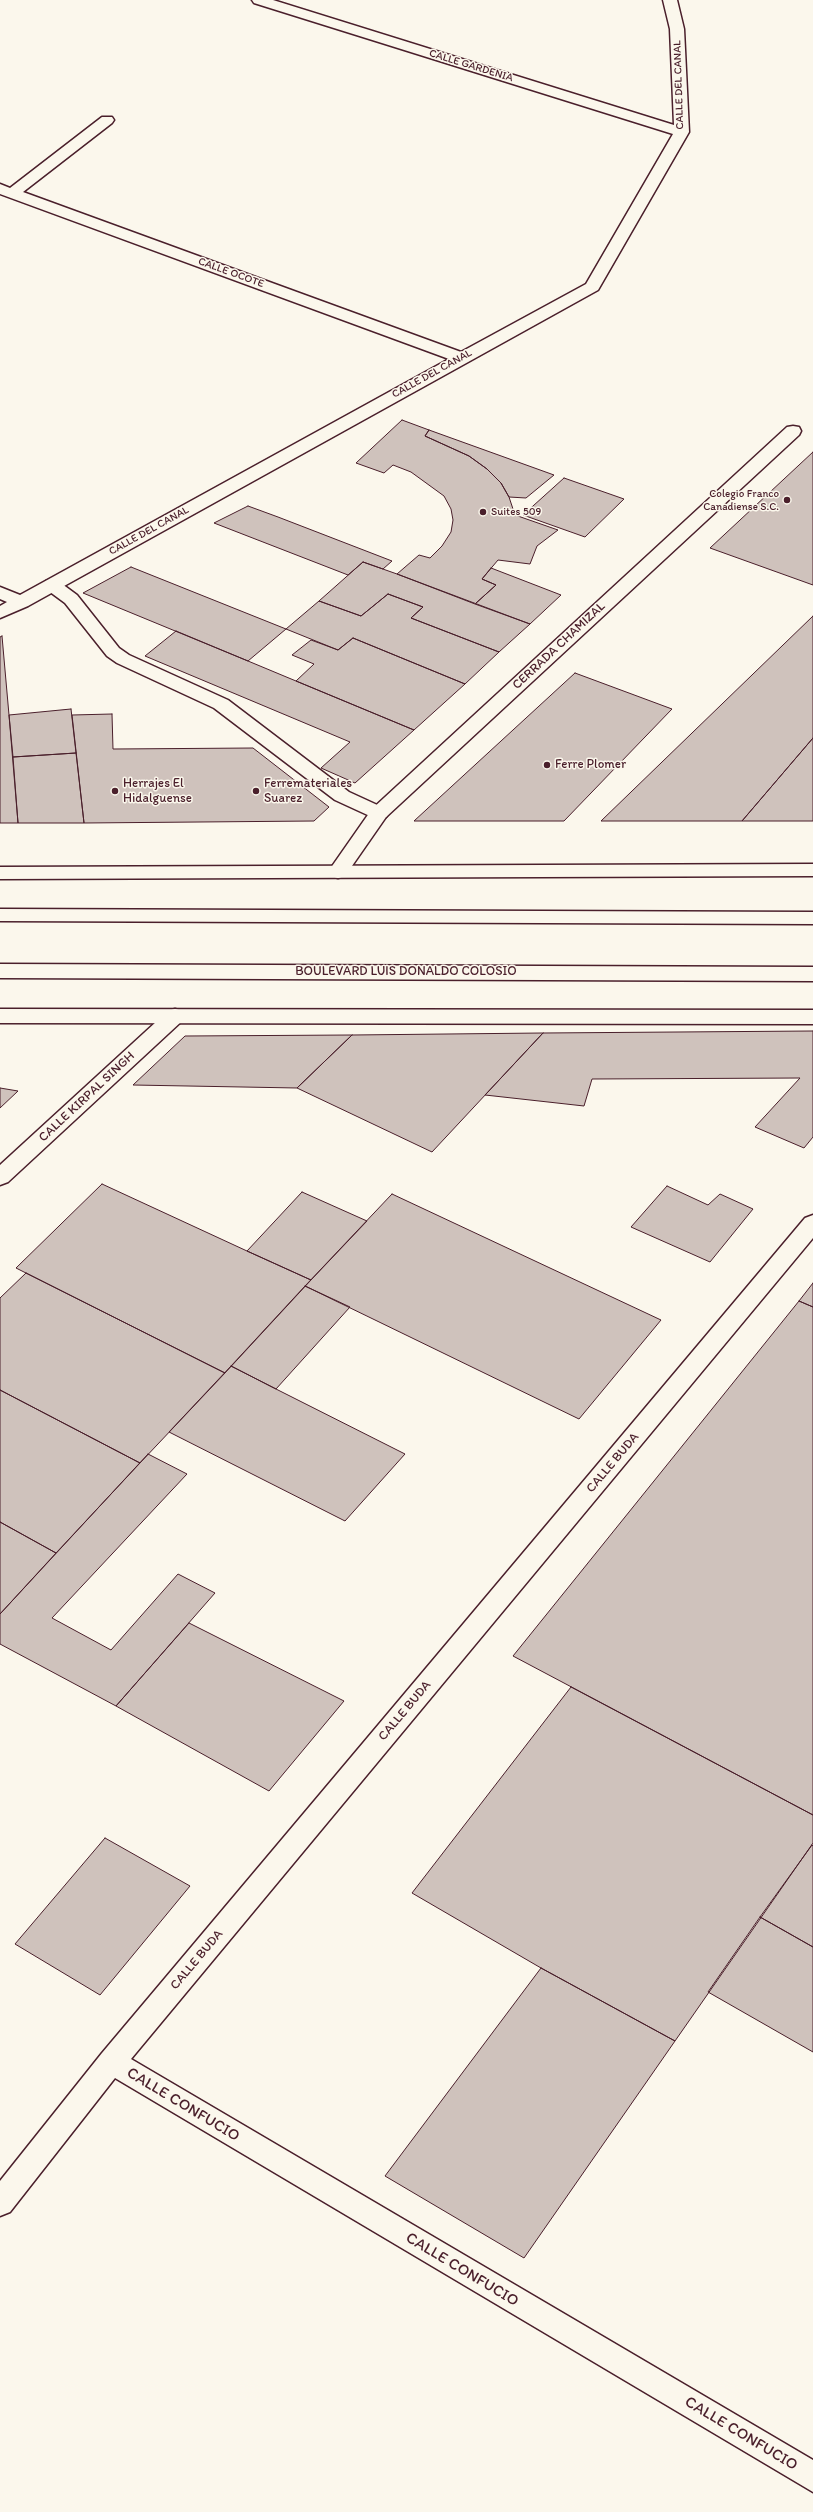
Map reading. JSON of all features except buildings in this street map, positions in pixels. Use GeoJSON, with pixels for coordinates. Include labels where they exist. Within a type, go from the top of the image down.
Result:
{"type":"FeatureCollection","features":[{"type":"Feature","properties":{"kind":"street","name":"CALLE GARDENIA"},"geometry":{"type":"LineString","coordinates":[[259,0],[682,132]]}},
{"type":"Feature","properties":{"kind":"street","name":"CALLE DEL CANAL"},"geometry":{"type":"LineString","coordinates":[[0,613],[592,287],[682,132],[677,29],[670,0]]}},
{"type":"Feature","properties":{"kind":"street"},"geometry":{"type":"LineString","coordinates":[[7,191],[107,120]]}},
{"type":"Feature","properties":{"kind":"street","name":"CALLE OCOTE"},"geometry":{"type":"LineString","coordinates":[[7,191],[462,358]]}},
{"type":"Feature","properties":{"kind":"street","name":"CERRADA CHAMIZAL"},"geometry":{"type":"LineString","coordinates":[[338,872],[379,813],[793,431]]}},
{"type":"Feature","properties":{"kind":"street"},"geometry":{"type":"LineString","coordinates":[[52,585],[71,599],[113,652],[123,659],[221,704],[342,796],[379,813]]}},
{"type":"Feature","properties":{"kind":"street"},"geometry":{"type":"LineString","coordinates":[[0,592],[22,602]]}},
{"type":"Feature","properties":{"kind":"street"},"geometry":{"type":"LineString","coordinates":[[0,873],[813,870]]}},
{"type":"Feature","properties":{"kind":"street"},"geometry":{"type":"LineString","coordinates":[[0,915],[813,918]]}},
{"type":"Feature","properties":{"kind":"street","name":"BOULEVARD LUIS DONALDO COLOSIO"},"geometry":{"type":"LineString","coordinates":[[0,971],[813,974]]}},
{"type":"Feature","properties":{"kind":"street"},"geometry":{"type":"LineString","coordinates":[[0,1016],[813,1017]]}},
{"type":"Feature","properties":{"kind":"street","name":"CALLE KIRPAL SINGH"},"geometry":{"type":"LineString","coordinates":[[0,1177],[175,1016]]}},
{"type":"Feature","properties":{"kind":"street","name":"CALLE BUDA"},"geometry":{"type":"LineString","coordinates":[[0,2203],[112,2062],[813,1223]]}},
{"type":"Feature","properties":{"kind":"street","name":"CALLE CONFUCIO"},"geometry":{"type":"LineString","coordinates":[[112,2062],[813,2477]]}},
{"type":"Feature","properties":{"kind":"place","name":"Colegio Franco Canadiense S.C."},"geometry":{"type":"Point","coordinates":[787,500]}},
{"type":"Feature","properties":{"kind":"place","name":"Suites 509"},"geometry":{"type":"Point","coordinates":[483,512]}},
{"type":"Feature","properties":{"kind":"place","name":"Ferre Plomer"},"geometry":{"type":"Point","coordinates":[547,765]}},
{"type":"Feature","properties":{"kind":"place","name":"Herrajes El Hidalguense"},"geometry":{"type":"Point","coordinates":[115,791]}},
{"type":"Feature","properties":{"kind":"place","name":"Ferremateriales Suarez"},"geometry":{"type":"Point","coordinates":[256,791]}}]}
